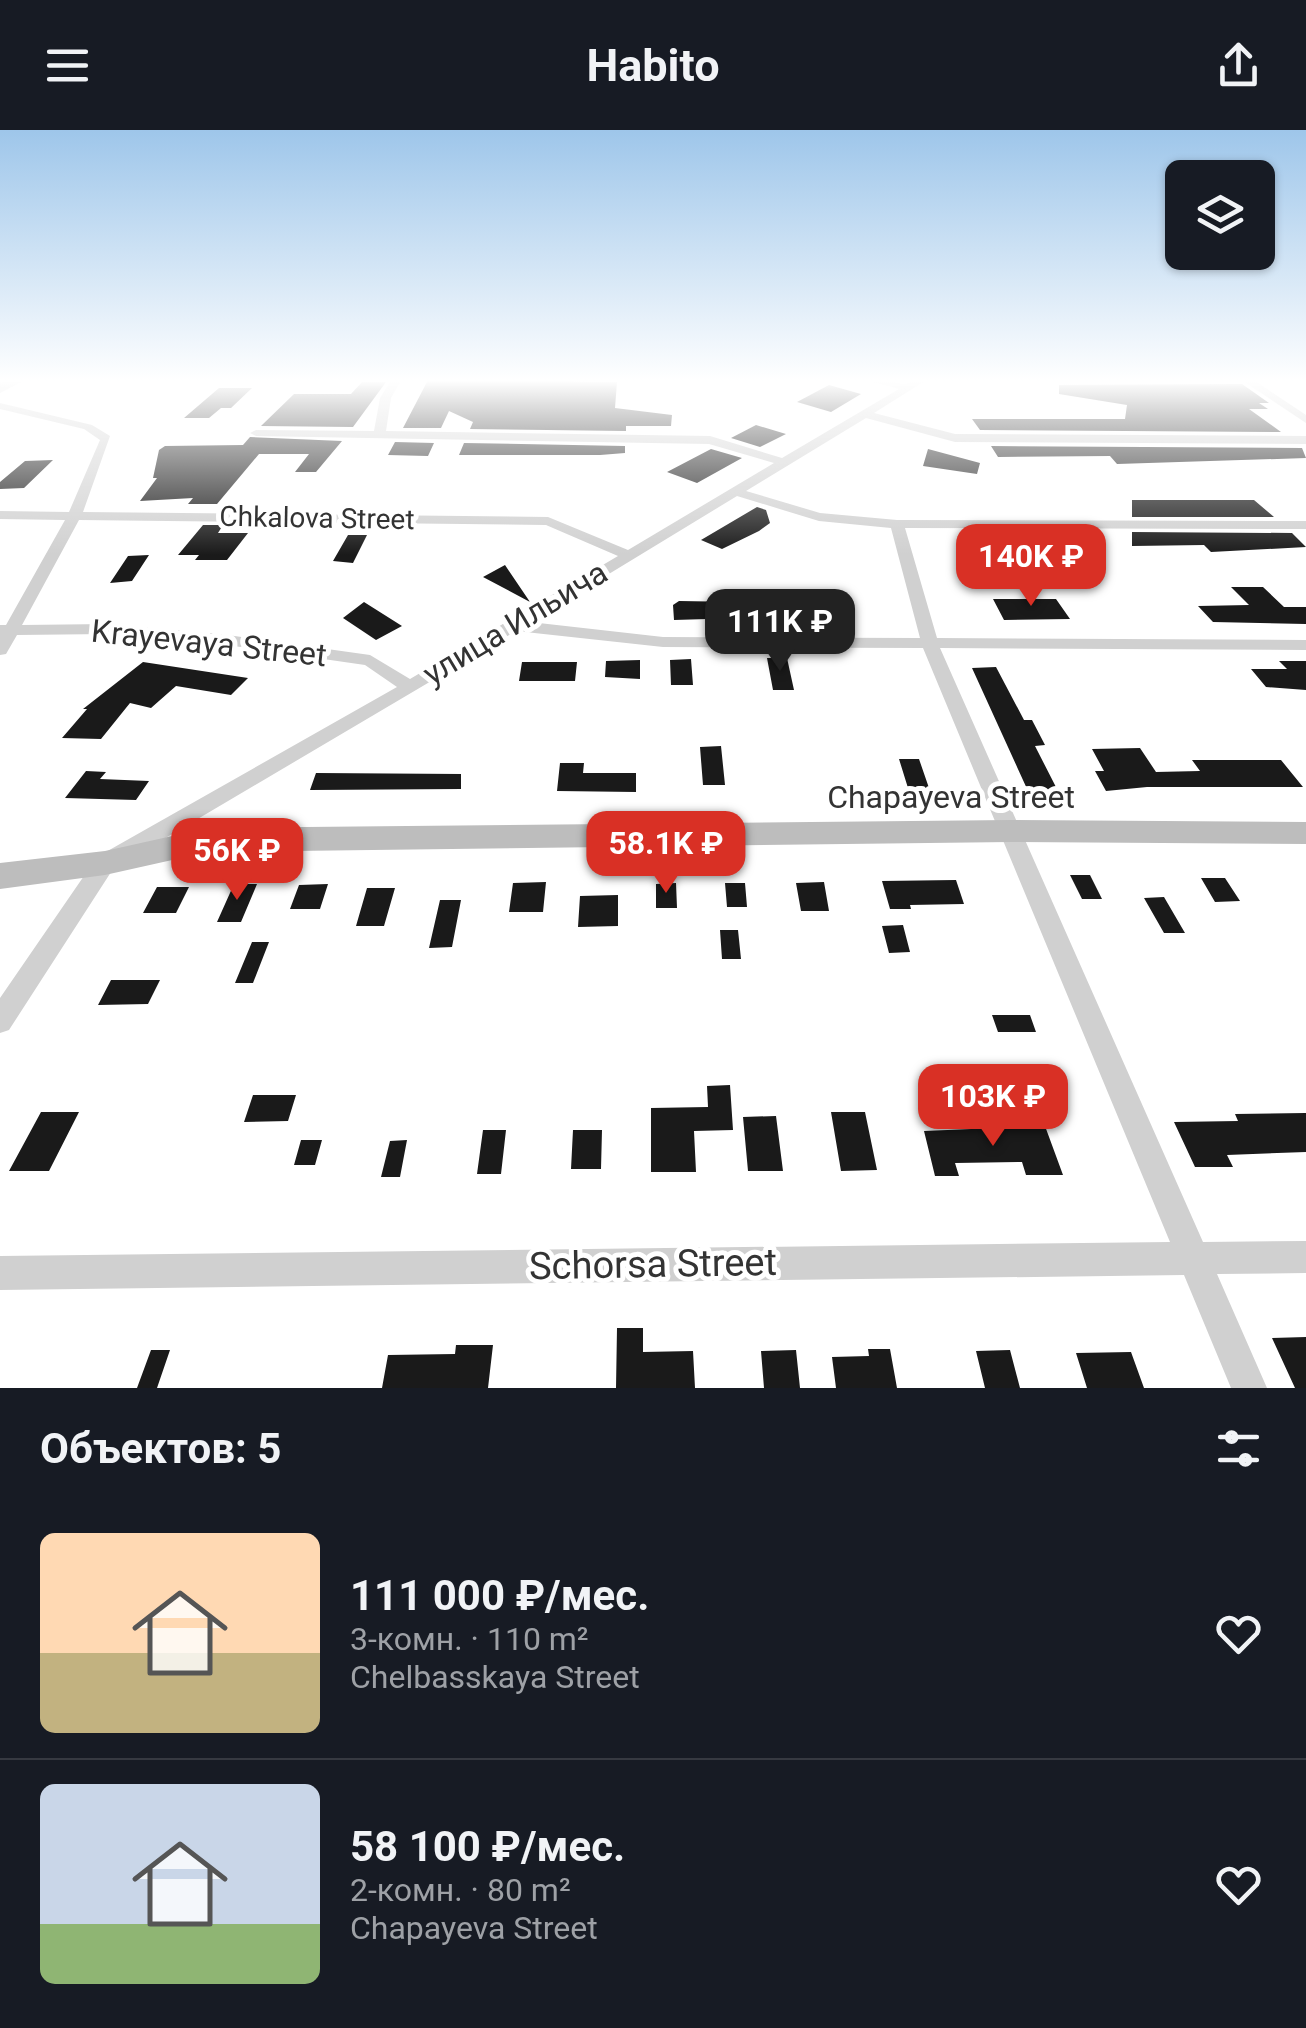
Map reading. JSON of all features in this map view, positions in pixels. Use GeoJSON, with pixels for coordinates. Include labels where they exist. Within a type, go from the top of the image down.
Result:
{"type":"FeatureCollection","features":[{"type":"Feature","properties":{"kind":"main road","name":"Chapayeva Street"},"geometry":{"type":"LineString","coordinates":[[0,876],[105,864],[208,840],[1011,831],[1306,833]]}},
{"type":"Feature","properties":{"kind":"street"},"geometry":{"type":"LineString","coordinates":[[0,650],[6,630],[75,514],[104,438]]}},
{"type":"Feature","properties":{"kind":"street"},"geometry":{"type":"LineString","coordinates":[[559,438],[710,440],[782,462]]}},
{"type":"Feature","properties":{"kind":"street","name":"улица Ильича"},"geometry":{"type":"LineString","coordinates":[[105,864],[824,438]]}},
{"type":"Feature","properties":{"kind":"street"},"geometry":{"type":"LineString","coordinates":[[955,438],[1306,440]]}},
{"type":"Feature","properties":{"kind":"street"},"geometry":{"type":"LineString","coordinates":[[734,492],[820,517],[896,524],[1306,525]]}},
{"type":"Feature","properties":{"kind":"street","name":"Chkalova Street"},"geometry":{"type":"LineString","coordinates":[[0,515],[548,521],[628,555]]}},
{"type":"Feature","properties":{"kind":"street"},"geometry":{"type":"LineString","coordinates":[[896,524],[930,644],[1248,1388]]}},
{"type":"Feature","properties":{"kind":"street"},"geometry":{"type":"LineString","coordinates":[[511,625],[663,642],[1306,646]]}},
{"type":"Feature","properties":{"kind":"street","name":"Krayevaya Street"},"geometry":{"type":"LineString","coordinates":[[6,630],[108,629],[370,660],[410,686]]}},
{"type":"Feature","properties":{"kind":"street"},"geometry":{"type":"LineString","coordinates":[[0,1021],[105,864]]}},
{"type":"Feature","properties":{"kind":"street","name":"Schorsa Street"},"geometry":{"type":"LineString","coordinates":[[0,1273],[1306,1257]]}},
{"type":"Feature","properties":{"kind":"building"},"geometry":{"type":"Polygon","coordinates":[[[249,438],[342,441],[316,472],[295,472],[309,454],[259,454],[217,504],[188,504],[193,498],[140,501],[157,478],[153,478],[159,450],[165,446],[243,445],[249,438]]]}},
{"type":"Feature","properties":{"kind":"building"},"geometry":{"type":"Polygon","coordinates":[[[732,438],[779,438],[760,447],[732,438]]]}},
{"type":"Feature","properties":{"kind":"building"},"geometry":{"type":"Polygon","coordinates":[[[395,442],[434,443],[428,456],[388,455],[395,442]]]}},
{"type":"Feature","properties":{"kind":"building"},"geometry":{"type":"Polygon","coordinates":[[[464,443],[625,446],[625,453],[459,455],[464,443]]]}},
{"type":"Feature","properties":{"kind":"building"},"geometry":{"type":"Polygon","coordinates":[[[991,446],[1302,448],[1306,458],[1117,464],[1110,456],[998,457],[991,446]]]}},
{"type":"Feature","properties":{"kind":"building"},"geometry":{"type":"Polygon","coordinates":[[[711,449],[742,458],[697,483],[667,472],[711,449]]]}},
{"type":"Feature","properties":{"kind":"building"},"geometry":{"type":"Polygon","coordinates":[[[928,449],[980,463],[977,474],[923,466],[928,449]]]}},
{"type":"Feature","properties":{"kind":"building"},"geometry":{"type":"Polygon","coordinates":[[[53,460],[24,488],[0,489],[0,482],[25,461],[53,460]]]}},
{"type":"Feature","properties":{"kind":"building"},"geometry":{"type":"Polygon","coordinates":[[[1132,500],[1254,500],[1274,517],[1132,517],[1132,500]]]}},
{"type":"Feature","properties":{"kind":"building"},"geometry":{"type":"Polygon","coordinates":[[[757,507],[766,510],[770,523],[759,531],[722,549],[701,540],[757,507]]]}},
{"type":"Feature","properties":{"kind":"building"},"geometry":{"type":"Polygon","coordinates":[[[203,525],[223,525],[218,533],[248,533],[227,560],[195,560],[199,555],[178,555],[203,525]]]}},
{"type":"Feature","properties":{"kind":"building"},"geometry":{"type":"Polygon","coordinates":[[[1132,532],[1292,533],[1306,547],[1211,552],[1204,545],[1132,546],[1132,532]]]}},
{"type":"Feature","properties":{"kind":"building"},"geometry":{"type":"Polygon","coordinates":[[[348,535],[367,535],[353,563],[333,561],[348,535]]]}},
{"type":"Feature","properties":{"kind":"building"},"geometry":{"type":"Polygon","coordinates":[[[149,555],[132,581],[110,583],[128,556],[149,555]]]}},
{"type":"Feature","properties":{"kind":"building"},"geometry":{"type":"Polygon","coordinates":[[[505,565],[530,602],[483,577],[505,565]]]}},
{"type":"Feature","properties":{"kind":"building"},"geometry":{"type":"Polygon","coordinates":[[[1231,587],[1263,587],[1284,607],[1306,607],[1306,624],[1213,622],[1198,606],[1249,605],[1231,587]]]}},
{"type":"Feature","properties":{"kind":"building"},"geometry":{"type":"Polygon","coordinates":[[[993,599],[1056,599],[1070,619],[1004,620],[993,599]]]}},
{"type":"Feature","properties":{"kind":"building"},"geometry":{"type":"Polygon","coordinates":[[[679,601],[741,602],[741,618],[674,620],[673,605],[679,601]]]}},
{"type":"Feature","properties":{"kind":"building"},"geometry":{"type":"Polygon","coordinates":[[[364,602],[402,626],[376,640],[343,618],[364,602]]]}},
{"type":"Feature","properties":{"kind":"building"},"geometry":{"type":"Polygon","coordinates":[[[767,658],[787,658],[794,690],[773,690],[767,658]]]}},
{"type":"Feature","properties":{"kind":"building"},"geometry":{"type":"Polygon","coordinates":[[[691,659],[693,685],[671,685],[670,660],[691,659]]]}},
{"type":"Feature","properties":{"kind":"building"},"geometry":{"type":"Polygon","coordinates":[[[640,660],[640,679],[605,677],[606,661],[640,660]]]}},
{"type":"Feature","properties":{"kind":"building"},"geometry":{"type":"Polygon","coordinates":[[[1279,661],[1306,661],[1306,690],[1266,687],[1251,669],[1287,669],[1279,661]]]}},
{"type":"Feature","properties":{"kind":"building"},"geometry":{"type":"Polygon","coordinates":[[[143,662],[248,678],[231,695],[176,686],[151,708],[130,703],[101,739],[62,738],[87,709],[83,709],[143,662]]]}},
{"type":"Feature","properties":{"kind":"building"},"geometry":{"type":"Polygon","coordinates":[[[522,662],[577,662],[575,681],[519,681],[522,662]]]}},
{"type":"Feature","properties":{"kind":"building"},"geometry":{"type":"Polygon","coordinates":[[[996,667],[1024,720],[1032,720],[1045,745],[1035,746],[1058,791],[1028,791],[972,668],[996,667]]]}},
{"type":"Feature","properties":{"kind":"building"},"geometry":{"type":"Polygon","coordinates":[[[721,746],[725,785],[703,785],[700,747],[721,746]]]}},
{"type":"Feature","properties":{"kind":"building"},"geometry":{"type":"Polygon","coordinates":[[[1140,748],[1156,772],[1200,771],[1192,760],[1281,760],[1303,787],[1147,787],[1106,791],[1095,771],[1104,771],[1092,749],[1140,748]]]}},
{"type":"Feature","properties":{"kind":"building"},"geometry":{"type":"Polygon","coordinates":[[[899,759],[919,759],[929,788],[908,788],[899,759]]]}},
{"type":"Feature","properties":{"kind":"building"},"geometry":{"type":"Polygon","coordinates":[[[560,763],[584,763],[583,773],[636,773],[636,792],[557,791],[560,763]]]}},
{"type":"Feature","properties":{"kind":"building"},"geometry":{"type":"Polygon","coordinates":[[[86,771],[106,772],[100,779],[149,781],[136,800],[65,798],[86,771]]]}},
{"type":"Feature","properties":{"kind":"building"},"geometry":{"type":"Polygon","coordinates":[[[316,773],[461,774],[461,789],[310,790],[316,773]]]}},
{"type":"Feature","properties":{"kind":"building"},"geometry":{"type":"Polygon","coordinates":[[[1070,875],[1090,875],[1102,899],[1082,899],[1070,875]]]}},
{"type":"Feature","properties":{"kind":"building"},"geometry":{"type":"Polygon","coordinates":[[[1201,878],[1225,878],[1240,901],[1215,902],[1201,878]]]}},
{"type":"Feature","properties":{"kind":"building"},"geometry":{"type":"Polygon","coordinates":[[[956,880],[964,904],[910,905],[911,909],[890,909],[882,881],[956,880]]]}},
{"type":"Feature","properties":{"kind":"building"},"geometry":{"type":"Polygon","coordinates":[[[546,882],[543,912],[509,912],[513,883],[546,882]]]}},
{"type":"Feature","properties":{"kind":"building"},"geometry":{"type":"Polygon","coordinates":[[[824,882],[829,911],[801,911],[796,883],[824,882]]]}},
{"type":"Feature","properties":{"kind":"building"},"geometry":{"type":"Polygon","coordinates":[[[676,883],[677,908],[656,908],[656,884],[676,883]]]}},
{"type":"Feature","properties":{"kind":"building"},"geometry":{"type":"Polygon","coordinates":[[[725,883],[745,883],[747,907],[727,907],[725,883]]]}},
{"type":"Feature","properties":{"kind":"building"},"geometry":{"type":"Polygon","coordinates":[[[234,884],[257,884],[241,922],[217,922],[234,884]]]}},
{"type":"Feature","properties":{"kind":"building"},"geometry":{"type":"Polygon","coordinates":[[[328,884],[320,909],[290,909],[299,885],[328,884]]]}},
{"type":"Feature","properties":{"kind":"building"},"geometry":{"type":"Polygon","coordinates":[[[157,887],[189,887],[176,913],[143,913],[157,887]]]}},
{"type":"Feature","properties":{"kind":"building"},"geometry":{"type":"Polygon","coordinates":[[[367,888],[395,888],[384,926],[356,926],[367,888]]]}},
{"type":"Feature","properties":{"kind":"building"},"geometry":{"type":"Polygon","coordinates":[[[618,895],[618,926],[578,927],[580,896],[618,895]]]}},
{"type":"Feature","properties":{"kind":"building"},"geometry":{"type":"Polygon","coordinates":[[[1164,897],[1185,933],[1164,933],[1144,898],[1164,897]]]}},
{"type":"Feature","properties":{"kind":"building"},"geometry":{"type":"Polygon","coordinates":[[[440,900],[461,900],[452,947],[429,948],[440,900]]]}},
{"type":"Feature","properties":{"kind":"building"},"geometry":{"type":"Polygon","coordinates":[[[903,925],[910,952],[889,953],[882,926],[903,925]]]}},
{"type":"Feature","properties":{"kind":"building"},"geometry":{"type":"Polygon","coordinates":[[[720,930],[738,930],[741,959],[722,959],[720,930]]]}},
{"type":"Feature","properties":{"kind":"building"},"geometry":{"type":"Polygon","coordinates":[[[252,942],[269,942],[253,983],[235,983],[252,942]]]}},
{"type":"Feature","properties":{"kind":"building"},"geometry":{"type":"Polygon","coordinates":[[[111,980],[160,980],[148,1004],[98,1005],[111,980]]]}},
{"type":"Feature","properties":{"kind":"building"},"geometry":{"type":"Polygon","coordinates":[[[992,1015],[1030,1015],[1036,1032],[998,1032],[992,1015]]]}},
{"type":"Feature","properties":{"kind":"building"},"geometry":{"type":"Polygon","coordinates":[[[730,1085],[733,1130],[694,1131],[696,1172],[651,1172],[651,1108],[708,1107],[707,1086],[730,1085]]]}},
{"type":"Feature","properties":{"kind":"building"},"geometry":{"type":"Polygon","coordinates":[[[253,1095],[296,1095],[288,1121],[244,1122],[253,1095]]]}},
{"type":"Feature","properties":{"kind":"building"},"geometry":{"type":"Polygon","coordinates":[[[41,1112],[79,1112],[49,1171],[9,1171],[41,1112]]]}},
{"type":"Feature","properties":{"kind":"building"},"geometry":{"type":"Polygon","coordinates":[[[831,1112],[865,1112],[877,1170],[841,1171],[831,1112]]]}},
{"type":"Feature","properties":{"kind":"building"},"geometry":{"type":"Polygon","coordinates":[[[1306,1113],[1306,1152],[1227,1155],[1233,1167],[1195,1167],[1174,1122],[1238,1121],[1235,1114],[1306,1113]]]}},
{"type":"Feature","properties":{"kind":"building"},"geometry":{"type":"Polygon","coordinates":[[[776,1116],[783,1171],[748,1171],[743,1117],[776,1116]]]}},
{"type":"Feature","properties":{"kind":"building"},"geometry":{"type":"Polygon","coordinates":[[[1045,1126],[1063,1175],[1026,1175],[1022,1162],[955,1163],[959,1176],[935,1176],[924,1131],[1045,1126]]]}},
{"type":"Feature","properties":{"kind":"building"},"geometry":{"type":"Polygon","coordinates":[[[483,1130],[506,1130],[501,1174],[477,1174],[483,1130]]]}},
{"type":"Feature","properties":{"kind":"building"},"geometry":{"type":"Polygon","coordinates":[[[573,1130],[602,1130],[601,1169],[571,1169],[573,1130]]]}},
{"type":"Feature","properties":{"kind":"building"},"geometry":{"type":"Polygon","coordinates":[[[301,1140],[322,1140],[315,1165],[294,1165],[301,1140]]]}},
{"type":"Feature","properties":{"kind":"building"},"geometry":{"type":"Polygon","coordinates":[[[407,1140],[400,1177],[381,1177],[390,1141],[407,1140]]]}},
{"type":"Feature","properties":{"kind":"building"},"geometry":{"type":"Polygon","coordinates":[[[617,1328],[643,1328],[643,1352],[693,1351],[695,1388],[616,1388],[617,1328]]]}},
{"type":"Feature","properties":{"kind":"building"},"geometry":{"type":"Polygon","coordinates":[[[1306,1337],[1306,1388],[1295,1388],[1272,1338],[1306,1337]]]}},
{"type":"Feature","properties":{"kind":"building"},"geometry":{"type":"Polygon","coordinates":[[[456,1345],[493,1345],[488,1388],[382,1388],[388,1355],[455,1354],[456,1345]]]}},
{"type":"Feature","properties":{"kind":"building"},"geometry":{"type":"Polygon","coordinates":[[[868,1349],[890,1349],[897,1388],[836,1388],[832,1357],[869,1356],[868,1349]]]}},
{"type":"Feature","properties":{"kind":"building"},"geometry":{"type":"Polygon","coordinates":[[[151,1350],[170,1350],[157,1388],[137,1388],[151,1350]]]}},
{"type":"Feature","properties":{"kind":"building"},"geometry":{"type":"Polygon","coordinates":[[[796,1350],[800,1388],[764,1388],[761,1351],[796,1350]]]}},
{"type":"Feature","properties":{"kind":"building"},"geometry":{"type":"Polygon","coordinates":[[[1010,1350],[1020,1388],[985,1388],[976,1351],[1010,1350]]]}},
{"type":"Feature","properties":{"kind":"building"},"geometry":{"type":"Polygon","coordinates":[[[1131,1352],[1144,1388],[1087,1388],[1076,1353],[1131,1352]]]}}]}
